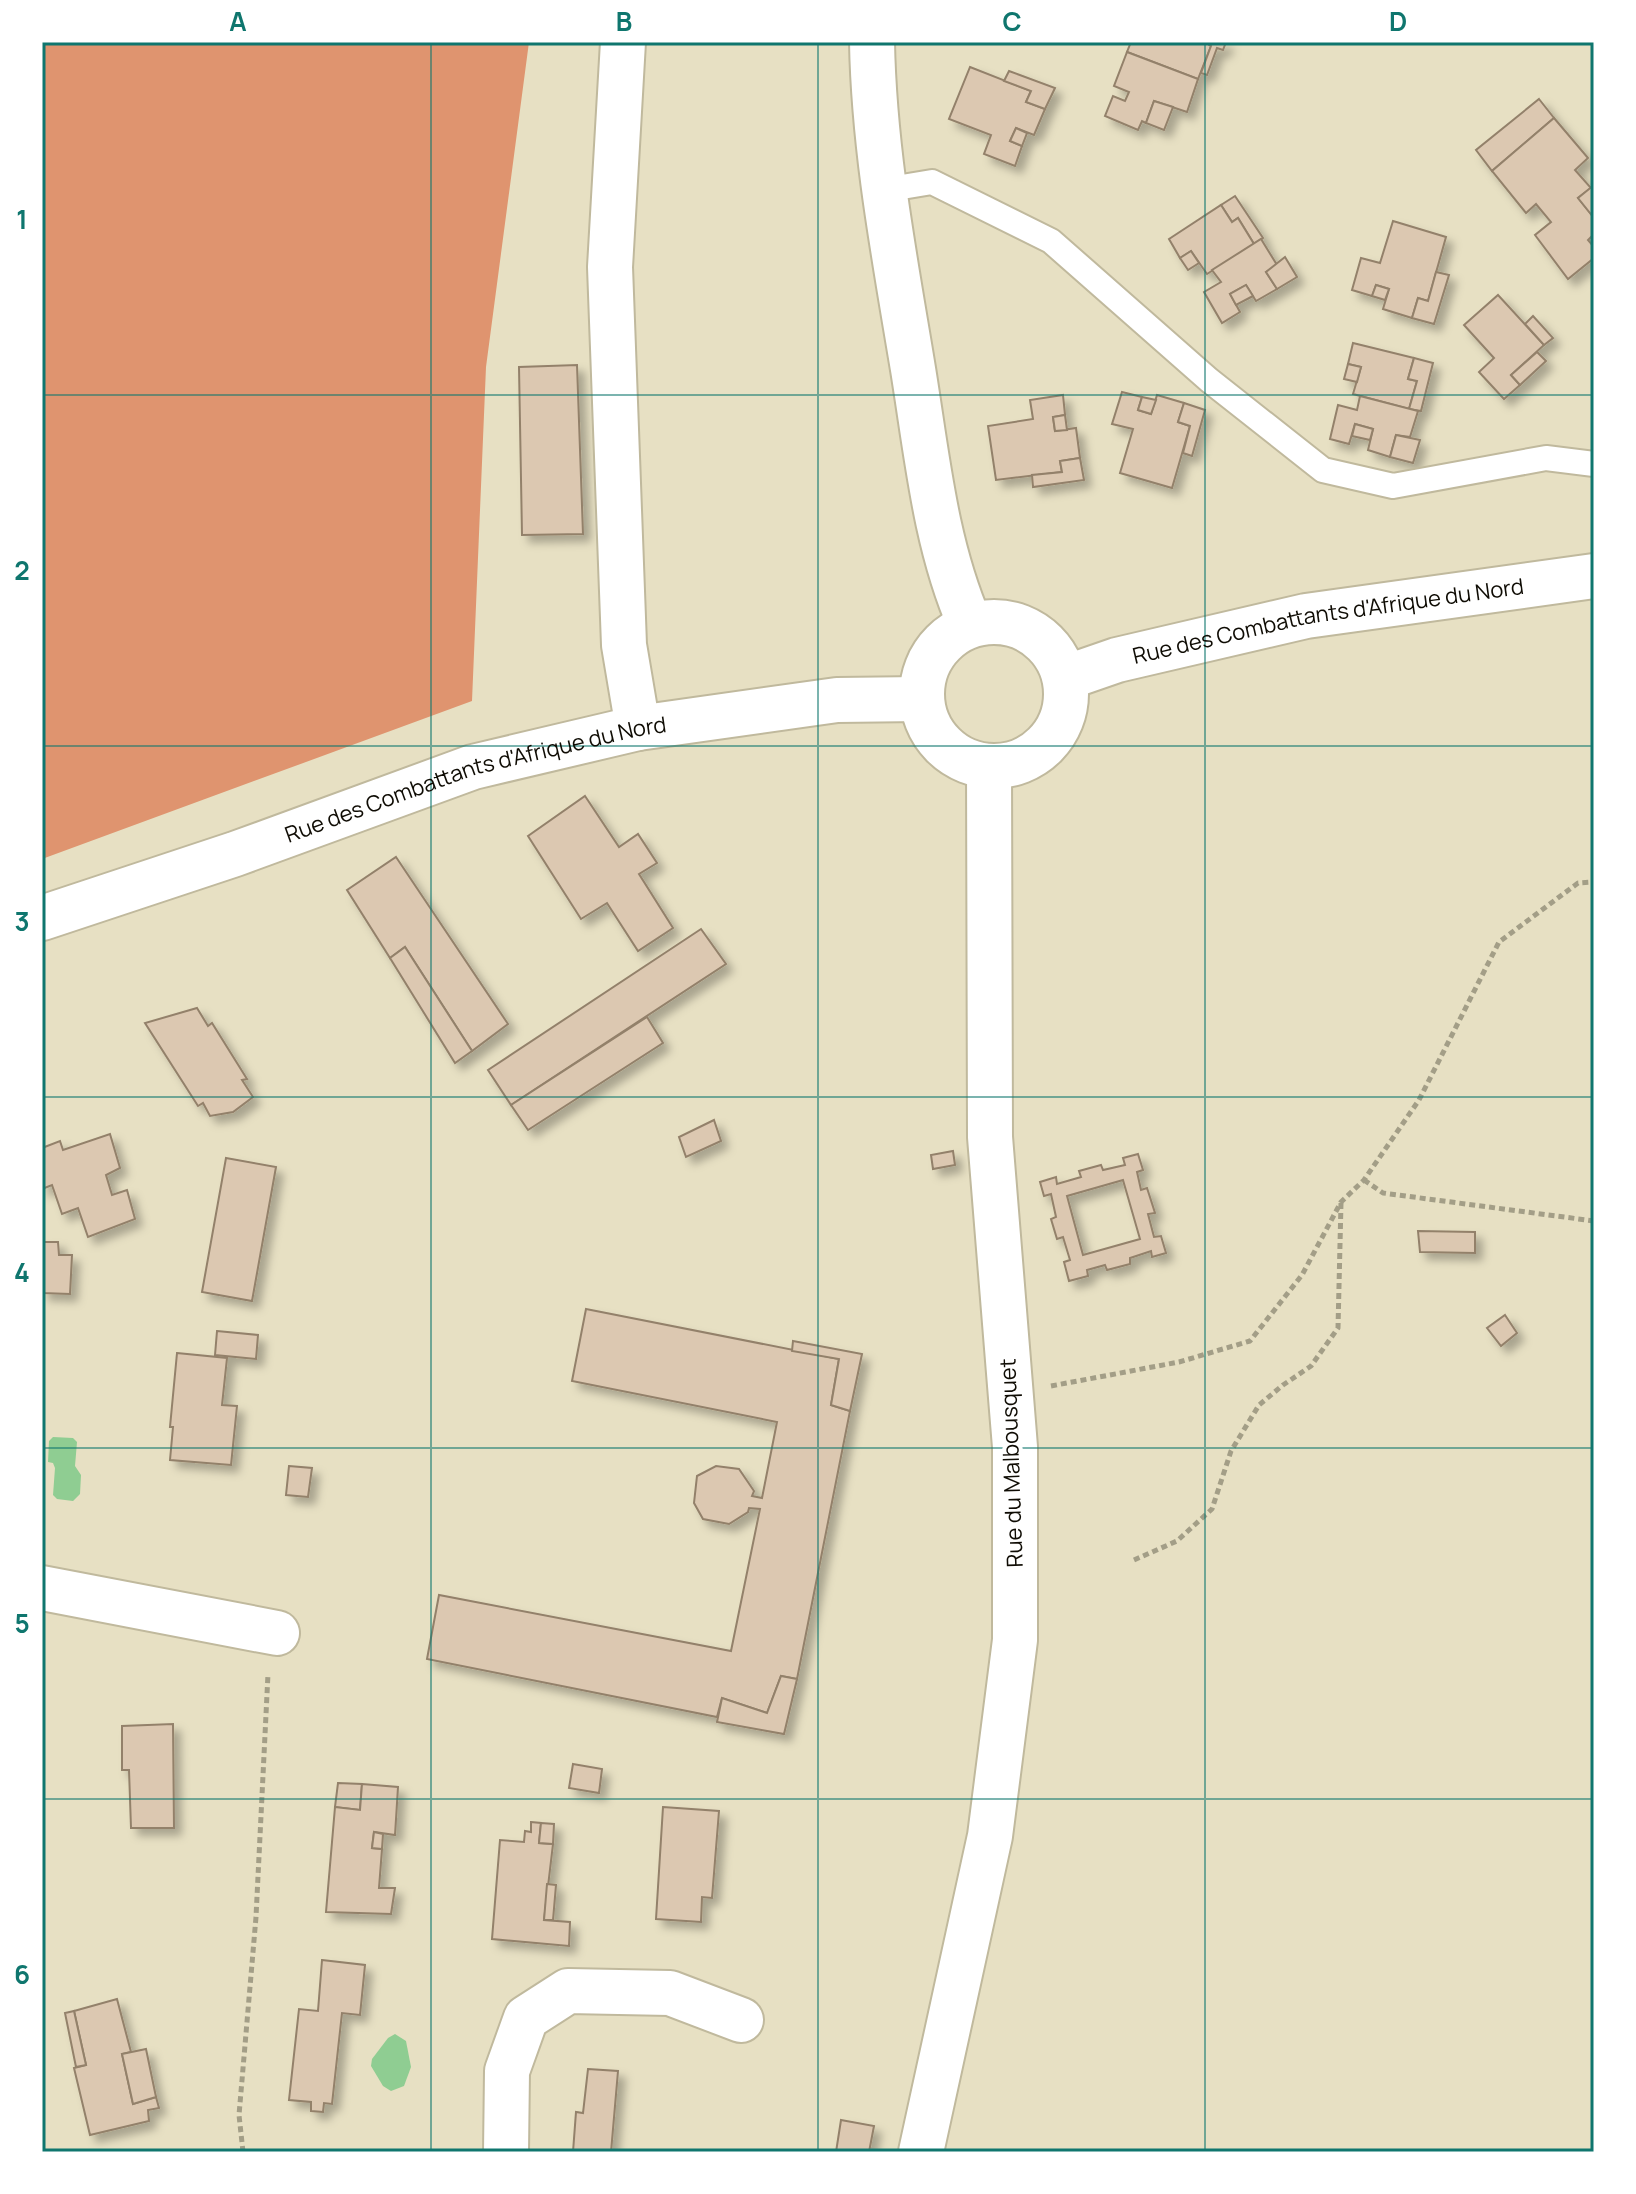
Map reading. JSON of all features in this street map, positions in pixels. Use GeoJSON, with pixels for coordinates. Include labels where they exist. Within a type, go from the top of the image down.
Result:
{"type":"FeatureCollection","features":[{"type":"Feature","properties":{"kind":"street"},"geometry":{"type":"LineString","coordinates":[[623,42],[610,267],[624,645],[638,728]]}},
{"type":"Feature","properties":{"kind":"street"},"geometry":{"type":"LineString","coordinates":[[872,42],[873,89],[884,190],[939,529],[956,592],[970,624]]}},
{"type":"Feature","properties":{"kind":"street","name":"Rue des Combattants d'Afrique du Nord"},"geometry":{"type":"LineString","coordinates":[[1065,678],[1117,660],[1306,616],[1594,576]]}},
{"type":"Feature","properties":{"kind":"street"},"geometry":{"type":"LineString","coordinates":[[1007,622],[1024,628],[1043,640],[1057,658],[1065,678],[1066,701],[1061,722],[1049,741],[1032,756],[1011,765],[989,766],[967,762],[934,736],[925,718],[921,699],[922,680],[929,661],[939,645],[953,632],[970,624],[1007,622]]}},
{"type":"Feature","properties":{"kind":"street","name":"Rue des Combattants d'Afrique du Nord"},"geometry":{"type":"LineString","coordinates":[[42,918],[235,854],[473,767],[638,728],[837,700],[921,699]]}},
{"type":"Feature","properties":{"kind":"street","name":"Rue du Malbousquet"},"geometry":{"type":"LineString","coordinates":[[921,2152],[990,1836],[1015,1640],[1015,1447],[990,1137],[989,766]]}},
{"type":"Feature","properties":{"kind":"street"},"geometry":{"type":"LineString","coordinates":[[42,1588],[274,1632]]}},
{"type":"Feature","properties":{"kind":"street"},"geometry":{"type":"LineString","coordinates":[[506,2152],[507,2071],[526,2018],[568,1991],[670,1993],[741,2020]]}},
{"type":"Feature","properties":{"kind":"lane"},"geometry":{"type":"LineString","coordinates":[[884,190],[932,182],[1051,241],[1209,380],[1323,470],[1393,486],[1546,458],[1594,464]]}},
{"type":"Feature","properties":{"kind":"path"},"geometry":{"type":"LineString","coordinates":[[1011,1394],[1179,1362],[1250,1341],[1302,1275],[1341,1202],[1364,1180],[1419,1100],[1499,942],[1578,883],[1594,882]]}},
{"type":"Feature","properties":{"kind":"path"},"geometry":{"type":"LineString","coordinates":[[1364,1180],[1383,1193],[1594,1221]]}},
{"type":"Feature","properties":{"kind":"path"},"geometry":{"type":"LineString","coordinates":[[1134,1560],[1177,1541],[1212,1509],[1231,1451],[1259,1405],[1311,1366],[1338,1328],[1341,1202]]}},
{"type":"Feature","properties":{"kind":"path"},"geometry":{"type":"LineString","coordinates":[[243,2152],[239,2115],[256,1917],[274,1632]]}},
{"type":"Feature","properties":{"kind":"shaded area"},"geometry":{"type":"Polygon","coordinates":[[[42,42],[529,42],[486,367],[472,701],[42,859],[42,42]]]}},
{"type":"Feature","properties":{"kind":"shaded area"},"geometry":{"type":"Polygon","coordinates":[[[53,1437],[73,1438],[77,1442],[75,1466],[81,1475],[80,1494],[73,1501],[57,1499],[53,1495],[55,1468],[53,1463],[48,1462],[49,1441],[53,1437]]]}},
{"type":"Feature","properties":{"kind":"shaded area"},"geometry":{"type":"Polygon","coordinates":[[[395,2034],[406,2041],[411,2067],[404,2086],[391,2091],[383,2086],[371,2066],[372,2059],[388,2038],[395,2034]]]}},
{"type":"Feature","properties":{"kind":"building"},"geometry":{"type":"Polygon","coordinates":[[[1131,42],[1205,42],[1211,46],[1198,79],[1127,52],[1131,42]]]}},
{"type":"Feature","properties":{"kind":"building"},"geometry":{"type":"Polygon","coordinates":[[[1205,42],[1226,42],[1223,50],[1217,48],[1207,75],[1201,73],[1211,46],[1205,42]]]}},
{"type":"Feature","properties":{"kind":"building"},"geometry":{"type":"Polygon","coordinates":[[[1127,52],[1198,79],[1187,112],[1154,101],[1146,123],[1142,121],[1138,130],[1105,116],[1113,96],[1125,101],[1129,92],[1114,86],[1127,52]]]}},
{"type":"Feature","properties":{"kind":"building"},"geometry":{"type":"Polygon","coordinates":[[[970,67],[1031,91],[1026,102],[1045,109],[1034,135],[1016,128],[1010,141],[1022,146],[1015,166],[984,154],[991,135],[949,119],[970,67]]]}},
{"type":"Feature","properties":{"kind":"building"},"geometry":{"type":"Polygon","coordinates":[[[1009,71],[1055,88],[1045,109],[1026,102],[1031,91],[1004,81],[1009,71]]]}},
{"type":"Feature","properties":{"kind":"building"},"geometry":{"type":"Polygon","coordinates":[[[1539,99],[1554,118],[1492,171],[1476,150],[1539,99]]]}},
{"type":"Feature","properties":{"kind":"building"},"geometry":{"type":"Polygon","coordinates":[[[1154,101],[1173,107],[1164,130],[1146,123],[1154,101]]]}},
{"type":"Feature","properties":{"kind":"building"},"geometry":{"type":"Polygon","coordinates":[[[1554,118],[1588,158],[1575,170],[1591,188],[1578,198],[1594,218],[1594,234],[1588,240],[1594,247],[1594,258],[1568,279],[1535,235],[1551,222],[1536,204],[1526,213],[1492,171],[1554,118]]]}},
{"type":"Feature","properties":{"kind":"building"},"geometry":{"type":"Polygon","coordinates":[[[1016,128],[1027,133],[1022,146],[1010,141],[1016,128]]]}},
{"type":"Feature","properties":{"kind":"building"},"geometry":{"type":"Polygon","coordinates":[[[1594,185],[1594,218],[1578,198],[1594,185]]]}},
{"type":"Feature","properties":{"kind":"building"},"geometry":{"type":"Polygon","coordinates":[[[1235,196],[1263,238],[1254,244],[1238,218],[1232,222],[1221,205],[1235,196]]]}},
{"type":"Feature","properties":{"kind":"building"},"geometry":{"type":"Polygon","coordinates":[[[1221,205],[1232,222],[1238,218],[1254,244],[1207,274],[1191,251],[1180,258],[1169,239],[1221,205]]]}},
{"type":"Feature","properties":{"kind":"building"},"geometry":{"type":"Polygon","coordinates":[[[1393,221],[1446,237],[1428,301],[1418,298],[1412,318],[1383,309],[1389,289],[1376,285],[1372,296],[1352,290],[1361,258],[1380,263],[1393,221]]]}},
{"type":"Feature","properties":{"kind":"building"},"geometry":{"type":"Polygon","coordinates":[[[1261,239],[1277,265],[1266,272],[1277,289],[1256,301],[1246,285],[1230,294],[1240,312],[1222,323],[1204,292],[1221,282],[1212,270],[1261,239]]]}},
{"type":"Feature","properties":{"kind":"building"},"geometry":{"type":"Polygon","coordinates":[[[1191,251],[1199,263],[1188,270],[1180,258],[1191,251]]]}},
{"type":"Feature","properties":{"kind":"building"},"geometry":{"type":"Polygon","coordinates":[[[1285,257],[1297,277],[1277,289],[1266,272],[1285,257]]]}},
{"type":"Feature","properties":{"kind":"building"},"geometry":{"type":"Polygon","coordinates":[[[1436,272],[1449,275],[1434,324],[1412,318],[1418,298],[1428,301],[1436,272]]]}},
{"type":"Feature","properties":{"kind":"building"},"geometry":{"type":"Polygon","coordinates":[[[1246,285],[1253,296],[1236,305],[1230,294],[1246,285]]]}},
{"type":"Feature","properties":{"kind":"building"},"geometry":{"type":"Polygon","coordinates":[[[1376,285],[1389,289],[1385,300],[1372,296],[1376,285]]]}},
{"type":"Feature","properties":{"kind":"building"},"geometry":{"type":"Polygon","coordinates":[[[1498,295],[1544,345],[1511,375],[1520,385],[1504,399],[1479,372],[1494,358],[1464,325],[1498,295]]]}},
{"type":"Feature","properties":{"kind":"building"},"geometry":{"type":"Polygon","coordinates":[[[1533,316],[1553,338],[1544,345],[1525,324],[1533,316]]]}},
{"type":"Feature","properties":{"kind":"building"},"geometry":{"type":"Polygon","coordinates":[[[1353,343],[1414,358],[1408,379],[1417,381],[1409,409],[1353,394],[1361,367],[1348,364],[1353,343]]]}},
{"type":"Feature","properties":{"kind":"building"},"geometry":{"type":"Polygon","coordinates":[[[1537,352],[1546,361],[1520,385],[1511,375],[1537,352]]]}},
{"type":"Feature","properties":{"kind":"building"},"geometry":{"type":"Polygon","coordinates":[[[1414,358],[1433,363],[1421,411],[1409,409],[1417,381],[1408,379],[1414,358]]]}},
{"type":"Feature","properties":{"kind":"building"},"geometry":{"type":"Polygon","coordinates":[[[1348,364],[1361,367],[1357,382],[1344,379],[1348,364]]]}},
{"type":"Feature","properties":{"kind":"building"},"geometry":{"type":"Polygon","coordinates":[[[577,365],[583,534],[522,535],[519,367],[577,365]]]}},
{"type":"Feature","properties":{"kind":"building"},"geometry":{"type":"Polygon","coordinates":[[[1122,392],[1142,397],[1138,410],[1151,414],[1157,395],[1184,403],[1178,422],[1190,426],[1172,488],[1120,473],[1133,429],[1112,424],[1122,392]]]}},
{"type":"Feature","properties":{"kind":"building"},"geometry":{"type":"Polygon","coordinates":[[[1063,395],[1065,415],[1053,417],[1055,431],[1076,428],[1080,458],[1060,461],[1062,472],[996,480],[988,426],[1033,419],[1030,400],[1063,395]]]}},
{"type":"Feature","properties":{"kind":"building"},"geometry":{"type":"Polygon","coordinates":[[[1360,396],[1418,411],[1410,437],[1396,435],[1390,457],[1368,450],[1373,429],[1355,424],[1349,444],[1330,439],[1338,405],[1357,410],[1360,396]]]}},
{"type":"Feature","properties":{"kind":"building"},"geometry":{"type":"Polygon","coordinates":[[[1142,397],[1156,400],[1151,414],[1138,410],[1142,397]]]}},
{"type":"Feature","properties":{"kind":"building"},"geometry":{"type":"Polygon","coordinates":[[[1184,403],[1205,410],[1192,456],[1183,453],[1190,426],[1178,422],[1184,403]]]}},
{"type":"Feature","properties":{"kind":"building"},"geometry":{"type":"Polygon","coordinates":[[[1065,415],[1067,430],[1055,431],[1053,417],[1065,415]]]}},
{"type":"Feature","properties":{"kind":"building"},"geometry":{"type":"Polygon","coordinates":[[[1355,424],[1373,429],[1370,440],[1352,436],[1355,424]]]}},
{"type":"Feature","properties":{"kind":"building"},"geometry":{"type":"Polygon","coordinates":[[[1396,435],[1420,440],[1413,463],[1390,457],[1396,435]]]}},
{"type":"Feature","properties":{"kind":"building"},"geometry":{"type":"Polygon","coordinates":[[[1080,458],[1084,480],[1033,487],[1032,475],[1062,472],[1060,461],[1080,458]]]}},
{"type":"Feature","properties":{"kind":"building"},"geometry":{"type":"Polygon","coordinates":[[[585,796],[619,847],[638,834],[657,863],[639,874],[673,928],[638,951],[607,903],[581,919],[528,836],[585,796]]]}},
{"type":"Feature","properties":{"kind":"building"},"geometry":{"type":"Polygon","coordinates":[[[396,857],[508,1024],[472,1051],[405,947],[390,958],[347,890],[396,857]]]}},
{"type":"Feature","properties":{"kind":"building"},"geometry":{"type":"Polygon","coordinates":[[[701,929],[726,964],[511,1105],[488,1070],[701,929]]]}},
{"type":"Feature","properties":{"kind":"building"},"geometry":{"type":"Polygon","coordinates":[[[405,947],[472,1051],[455,1063],[390,958],[405,947]]]}},
{"type":"Feature","properties":{"kind":"building"},"geometry":{"type":"Polygon","coordinates":[[[197,1008],[208,1026],[212,1023],[247,1079],[242,1080],[253,1097],[233,1112],[210,1116],[203,1103],[198,1106],[145,1023],[197,1008]]]}},
{"type":"Feature","properties":{"kind":"building"},"geometry":{"type":"Polygon","coordinates":[[[647,1017],[663,1043],[528,1130],[511,1105],[647,1017]]]}},
{"type":"Feature","properties":{"kind":"building"},"geometry":{"type":"Polygon","coordinates":[[[714,1120],[721,1141],[686,1157],[679,1137],[714,1120]]]}},
{"type":"Feature","properties":{"kind":"building"},"geometry":{"type":"Polygon","coordinates":[[[110,1134],[120,1168],[106,1175],[112,1195],[127,1190],[135,1219],[88,1237],[78,1208],[62,1214],[52,1185],[42,1189],[42,1148],[60,1141],[63,1150],[110,1134]]]}},
{"type":"Feature","properties":{"kind":"building"},"geometry":{"type":"Polygon","coordinates":[[[953,1151],[955,1165],[933,1169],[931,1155],[953,1151]]]}},
{"type":"Feature","properties":{"kind":"building"},"geometry":{"type":"Polygon","coordinates":[[[1138,1154],[1143,1170],[1137,1172],[1141,1190],[1147,1188],[1155,1213],[1148,1214],[1154,1237],[1161,1236],[1166,1253],[1152,1257],[1151,1251],[1130,1258],[1130,1264],[1107,1270],[1105,1265],[1087,1270],[1088,1276],[1069,1281],[1064,1262],[1070,1260],[1063,1237],[1057,1239],[1051,1219],[1056,1217],[1051,1194],[1044,1196],[1040,1182],[1056,1177],[1057,1184],[1081,1177],[1079,1171],[1101,1165],[1103,1170],[1125,1165],[1123,1158],[1138,1154]],[[1123,1180],[1067,1196],[1083,1255],[1140,1239],[1123,1180]]]}},
{"type":"Feature","properties":{"kind":"building"},"geometry":{"type":"Polygon","coordinates":[[[226,1158],[276,1167],[252,1301],[202,1292],[226,1158]]]}},
{"type":"Feature","properties":{"kind":"building"},"geometry":{"type":"Polygon","coordinates":[[[1418,1231],[1475,1232],[1475,1253],[1420,1252],[1418,1231]]]}},
{"type":"Feature","properties":{"kind":"building"},"geometry":{"type":"Polygon","coordinates":[[[42,1242],[58,1242],[59,1255],[72,1255],[70,1294],[42,1293],[42,1242]]]}},
{"type":"Feature","properties":{"kind":"building"},"geometry":{"type":"Polygon","coordinates":[[[586,1309],[839,1359],[831,1405],[850,1411],[797,1679],[781,1676],[767,1713],[722,1698],[717,1717],[427,1659],[439,1595],[731,1651],[760,1509],[749,1508],[748,1512],[729,1524],[703,1519],[694,1503],[697,1476],[716,1466],[739,1469],[754,1491],[752,1496],[762,1498],[777,1422],[572,1381],[586,1309]]]}},
{"type":"Feature","properties":{"kind":"building"},"geometry":{"type":"Polygon","coordinates":[[[1505,1315],[1517,1333],[1501,1346],[1487,1328],[1505,1315]]]}},
{"type":"Feature","properties":{"kind":"building"},"geometry":{"type":"Polygon","coordinates":[[[217,1331],[258,1335],[256,1359],[215,1355],[217,1331]]]}},
{"type":"Feature","properties":{"kind":"building"},"geometry":{"type":"Polygon","coordinates":[[[793,1341],[862,1354],[850,1411],[831,1405],[839,1359],[792,1351],[793,1341]]]}},
{"type":"Feature","properties":{"kind":"building"},"geometry":{"type":"Polygon","coordinates":[[[177,1353],[227,1358],[222,1405],[237,1406],[231,1465],[170,1460],[177,1353]]]}},
{"type":"Feature","properties":{"kind":"building"},"geometry":{"type":"Polygon","coordinates":[[[289,1466],[312,1468],[308,1497],[286,1495],[289,1466]]]}},
{"type":"Feature","properties":{"kind":"building"},"geometry":{"type":"Polygon","coordinates":[[[781,1676],[797,1679],[784,1734],[717,1722],[722,1698],[767,1713],[781,1676]]]}},
{"type":"Feature","properties":{"kind":"building"},"geometry":{"type":"Polygon","coordinates":[[[173,1724],[174,1828],[131,1828],[129,1770],[122,1770],[122,1726],[173,1724]]]}},
{"type":"Feature","properties":{"kind":"building"},"geometry":{"type":"Polygon","coordinates":[[[573,1764],[602,1769],[599,1793],[569,1788],[573,1764]]]}},
{"type":"Feature","properties":{"kind":"building"},"geometry":{"type":"Polygon","coordinates":[[[338,1783],[362,1784],[360,1810],[335,1807],[338,1783]]]}},
{"type":"Feature","properties":{"kind":"building"},"geometry":{"type":"Polygon","coordinates":[[[362,1784],[398,1787],[395,1835],[374,1832],[372,1848],[382,1849],[379,1888],[395,1888],[391,1914],[326,1912],[335,1807],[360,1810],[362,1784]]]}},
{"type":"Feature","properties":{"kind":"building"},"geometry":{"type":"Polygon","coordinates":[[[663,1807],[719,1811],[712,1898],[702,1897],[701,1922],[656,1919],[663,1807]]]}},
{"type":"Feature","properties":{"kind":"building"},"geometry":{"type":"Polygon","coordinates":[[[531,1822],[541,1823],[539,1843],[553,1844],[544,1920],[570,1922],[569,1946],[492,1939],[500,1840],[524,1842],[525,1831],[531,1832],[531,1822]]]}},
{"type":"Feature","properties":{"kind":"building"},"geometry":{"type":"Polygon","coordinates":[[[541,1823],[554,1824],[553,1844],[539,1843],[541,1823]]]}},
{"type":"Feature","properties":{"kind":"building"},"geometry":{"type":"Polygon","coordinates":[[[374,1832],[383,1834],[382,1849],[372,1848],[374,1832]]]}},
{"type":"Feature","properties":{"kind":"building"},"geometry":{"type":"Polygon","coordinates":[[[547,1884],[556,1885],[553,1920],[544,1920],[547,1884]]]}},
{"type":"Feature","properties":{"kind":"building"},"geometry":{"type":"Polygon","coordinates":[[[322,1960],[365,1965],[360,2015],[342,2013],[332,2104],[324,2103],[323,2112],[311,2111],[311,2102],[289,2100],[299,2009],[318,2011],[322,1960]]]}},
{"type":"Feature","properties":{"kind":"building"},"geometry":{"type":"Polygon","coordinates":[[[117,1999],[131,2052],[122,2054],[133,2104],[156,2097],[159,2108],[148,2110],[149,2121],[90,2135],[74,2068],[86,2065],[74,2011],[117,1999]]]}},
{"type":"Feature","properties":{"kind":"building"},"geometry":{"type":"Polygon","coordinates":[[[74,2011],[86,2065],[76,2067],[65,2013],[74,2011]]]}},
{"type":"Feature","properties":{"kind":"building"},"geometry":{"type":"Polygon","coordinates":[[[146,2049],[156,2097],[133,2104],[122,2054],[146,2049]]]}},
{"type":"Feature","properties":{"kind":"building"},"geometry":{"type":"Polygon","coordinates":[[[588,2069],[618,2071],[611,2152],[573,2152],[576,2112],[583,2113],[588,2069]]]}},
{"type":"Feature","properties":{"kind":"building"},"geometry":{"type":"Polygon","coordinates":[[[841,2120],[874,2126],[869,2152],[836,2152],[841,2120]]]}}]}
